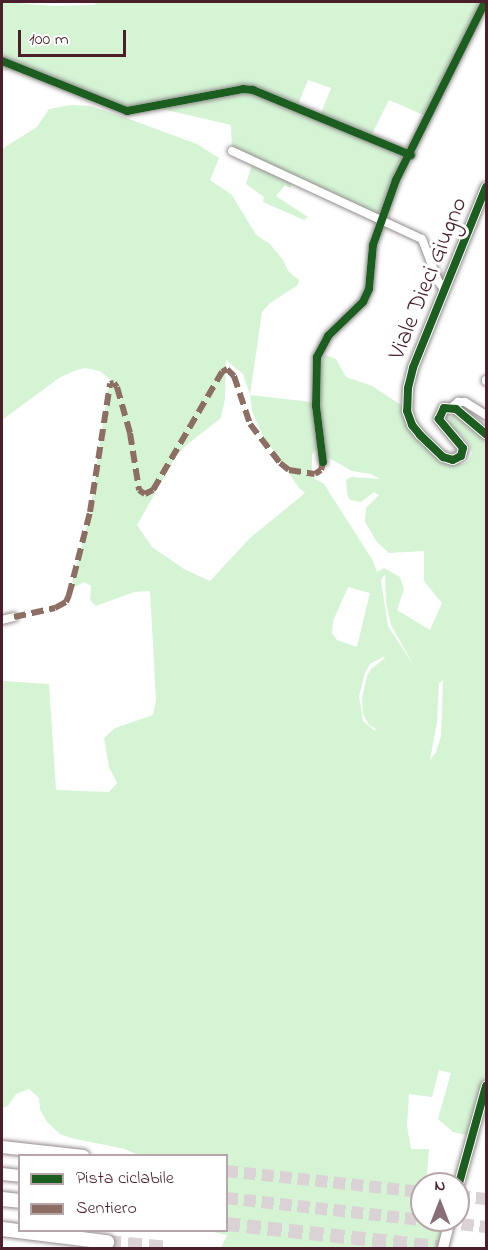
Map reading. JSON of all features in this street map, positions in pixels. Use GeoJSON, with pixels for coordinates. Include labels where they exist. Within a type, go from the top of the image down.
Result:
{"type":"FeatureCollection","features":[{"type":"Feature","properties":{"kind":"highway"},"geometry":{"type":"LineString","coordinates":[[2,1147],[74,1154]]}},
{"type":"Feature","properties":{"kind":"highway"},"geometry":{"type":"LineString","coordinates":[[2,1174],[18,1176]]}},
{"type":"Feature","properties":{"kind":"highway"},"geometry":{"type":"LineString","coordinates":[[2,1199],[18,1201]]}},
{"type":"Feature","properties":{"kind":"highway"},"geometry":{"type":"LineString","coordinates":[[2,1229],[18,1231]]}},
{"type":"Feature","properties":{"kind":"highway"},"geometry":{"type":"LineString","coordinates":[[26,1232],[107,1242]]}},
{"type":"Feature","properties":{"kind":"main road","name":"Viale Dieci Giugno"},"geometry":{"type":"LineString","coordinates":[[452,407],[444,408],[439,419],[463,448],[461,456],[453,460],[443,457],[420,435],[407,411],[408,388],[413,368],[486,187]]}},
{"type":"Feature","properties":{"kind":"main road"},"geometry":{"type":"LineString","coordinates":[[452,407],[486,434]]}},
{"type":"Feature","properties":{"kind":"main road"},"geometry":{"type":"LineString","coordinates":[[462,1172],[486,1086]]}},
{"type":"Feature","properties":{"kind":"main road"},"geometry":{"type":"LineString","coordinates":[[443,1248],[447,1232]]}},
{"type":"Feature","properties":{"kind":"street"},"geometry":{"type":"LineString","coordinates":[[323,462],[316,406],[317,357],[328,336],[363,302],[369,289],[373,245],[396,180],[411,155],[485,2]]}},
{"type":"Feature","properties":{"kind":"street"},"geometry":{"type":"LineString","coordinates":[[2,61],[127,111],[243,89],[254,90],[411,155]]}},
{"type":"Feature","properties":{"kind":"street"},"geometry":{"type":"LineString","coordinates":[[232,151],[422,239],[438,281],[444,289]]}},
{"type":"Feature","properties":{"kind":"street"},"geometry":{"type":"LineString","coordinates":[[452,407],[458,402],[465,402],[486,415]]}},
{"type":"Feature","properties":{"kind":"street"},"geometry":{"type":"LineString","coordinates":[[2,620],[14,617]]}},
{"type":"Feature","properties":{"kind":"green space"},"geometry":{"type":"Polygon","coordinates":[[[2,2],[55,6],[95,5],[96,2],[480,2],[483,4],[428,117],[389,100],[370,138],[411,155],[382,219],[232,151],[231,125],[158,108],[126,109],[37,76],[9,70],[2,71],[2,2]],[[308,80],[297,107],[320,116],[331,88],[308,80]]]}},
{"type":"Feature","properties":{"kind":"green space"},"geometry":{"type":"Polygon","coordinates":[[[71,105],[90,106],[197,144],[219,158],[210,180],[232,195],[256,235],[270,244],[289,272],[299,280],[298,285],[270,303],[262,312],[250,395],[312,402],[313,418],[320,410],[321,366],[325,355],[336,359],[346,377],[372,386],[401,405],[443,457],[462,464],[468,461],[472,453],[462,435],[451,428],[449,418],[456,414],[486,434],[486,1075],[471,1136],[453,1132],[438,1119],[451,1073],[439,1070],[432,1097],[409,1094],[407,1126],[411,1149],[429,1149],[427,1172],[410,1172],[410,1232],[443,1232],[438,1248],[221,1248],[227,1235],[214,1232],[228,1232],[228,1154],[136,1154],[125,1149],[71,1138],[60,1134],[47,1122],[40,1109],[39,1098],[29,1089],[16,1094],[8,1106],[2,1108],[2,681],[49,684],[56,790],[109,792],[117,783],[109,767],[104,738],[115,728],[153,715],[156,700],[150,591],[134,592],[96,606],[90,600],[91,586],[84,582],[75,587],[69,595],[90,512],[108,388],[113,382],[100,371],[85,368],[74,371],[59,378],[2,420],[2,149],[37,127],[49,109],[71,105]],[[226,360],[225,399],[221,418],[184,447],[175,458],[137,525],[152,547],[184,569],[210,581],[250,538],[305,493],[299,488],[262,434],[252,411],[250,395],[243,374],[226,360]],[[315,450],[312,455],[312,477],[324,484],[373,561],[377,572],[384,568],[400,577],[404,589],[397,610],[430,630],[442,603],[424,581],[424,551],[389,553],[377,542],[365,522],[366,508],[379,495],[374,492],[361,502],[350,500],[347,494],[346,480],[351,477],[380,479],[371,474],[352,471],[315,450]],[[385,574],[381,580],[388,626],[414,666],[391,625],[386,603],[385,574]],[[348,587],[333,621],[332,633],[337,640],[357,647],[370,593],[348,587]],[[385,658],[370,664],[365,673],[359,696],[363,721],[375,731],[376,729],[369,725],[363,714],[362,698],[367,676],[371,669],[385,658]],[[443,680],[439,683],[437,722],[430,760],[436,752],[441,736],[443,680]]]}},
{"type":"Feature","properties":{"kind":"green space"},"geometry":{"type":"Polygon","coordinates":[[[252,164],[293,183],[290,188],[285,185],[276,196],[308,217],[304,220],[263,202],[264,197],[246,184],[252,164]]]}},
{"type":"Feature","properties":{"kind":"tunnel"},"geometry":{"type":"LineString","coordinates":[[228,1171],[410,1191]]}},
{"type":"Feature","properties":{"kind":"tunnel"},"geometry":{"type":"LineString","coordinates":[[470,1197],[486,1199]]}},
{"type":"Feature","properties":{"kind":"tunnel"},"geometry":{"type":"LineString","coordinates":[[228,1198],[410,1219]]}},
{"type":"Feature","properties":{"kind":"tunnel"},"geometry":{"type":"LineString","coordinates":[[228,1224],[447,1248]]}},
{"type":"Feature","properties":{"kind":"tunnel"},"geometry":{"type":"LineString","coordinates":[[470,1225],[486,1227]]}},
{"type":"Feature","properties":{"kind":"tunnel"},"geometry":{"type":"LineString","coordinates":[[107,1242],[169,1248]]}},
{"type":"Feature","properties":{"kind":"marked path"},"geometry":{"type":"LineString","coordinates":[[14,617],[55,608],[66,602],[69,595],[90,512],[110,384],[114,383],[117,387],[130,433],[139,490],[145,494],[153,490],[222,372],[227,369],[234,376],[250,424],[280,463],[289,470],[315,474],[321,470],[323,462]]}},
{"type":"Feature","properties":{"kind":"cycle path"},"geometry":{"type":"LineString","coordinates":[[323,462],[316,406],[317,357],[328,336],[363,302],[369,289],[373,245],[396,180],[485,2]]}},
{"type":"Feature","properties":{"kind":"cycle path"},"geometry":{"type":"LineString","coordinates":[[2,61],[127,111],[243,89],[253,90],[411,155]]}},
{"type":"Feature","properties":{"kind":"cycle path"},"geometry":{"type":"LineString","coordinates":[[486,187],[413,368],[408,388],[407,411],[412,425],[420,435],[443,457],[453,460],[461,456],[463,448],[439,419],[444,408],[456,409],[486,434]]}},
{"type":"Feature","properties":{"kind":"cycle path"},"geometry":{"type":"LineString","coordinates":[[462,1172],[486,1086]]}}]}
